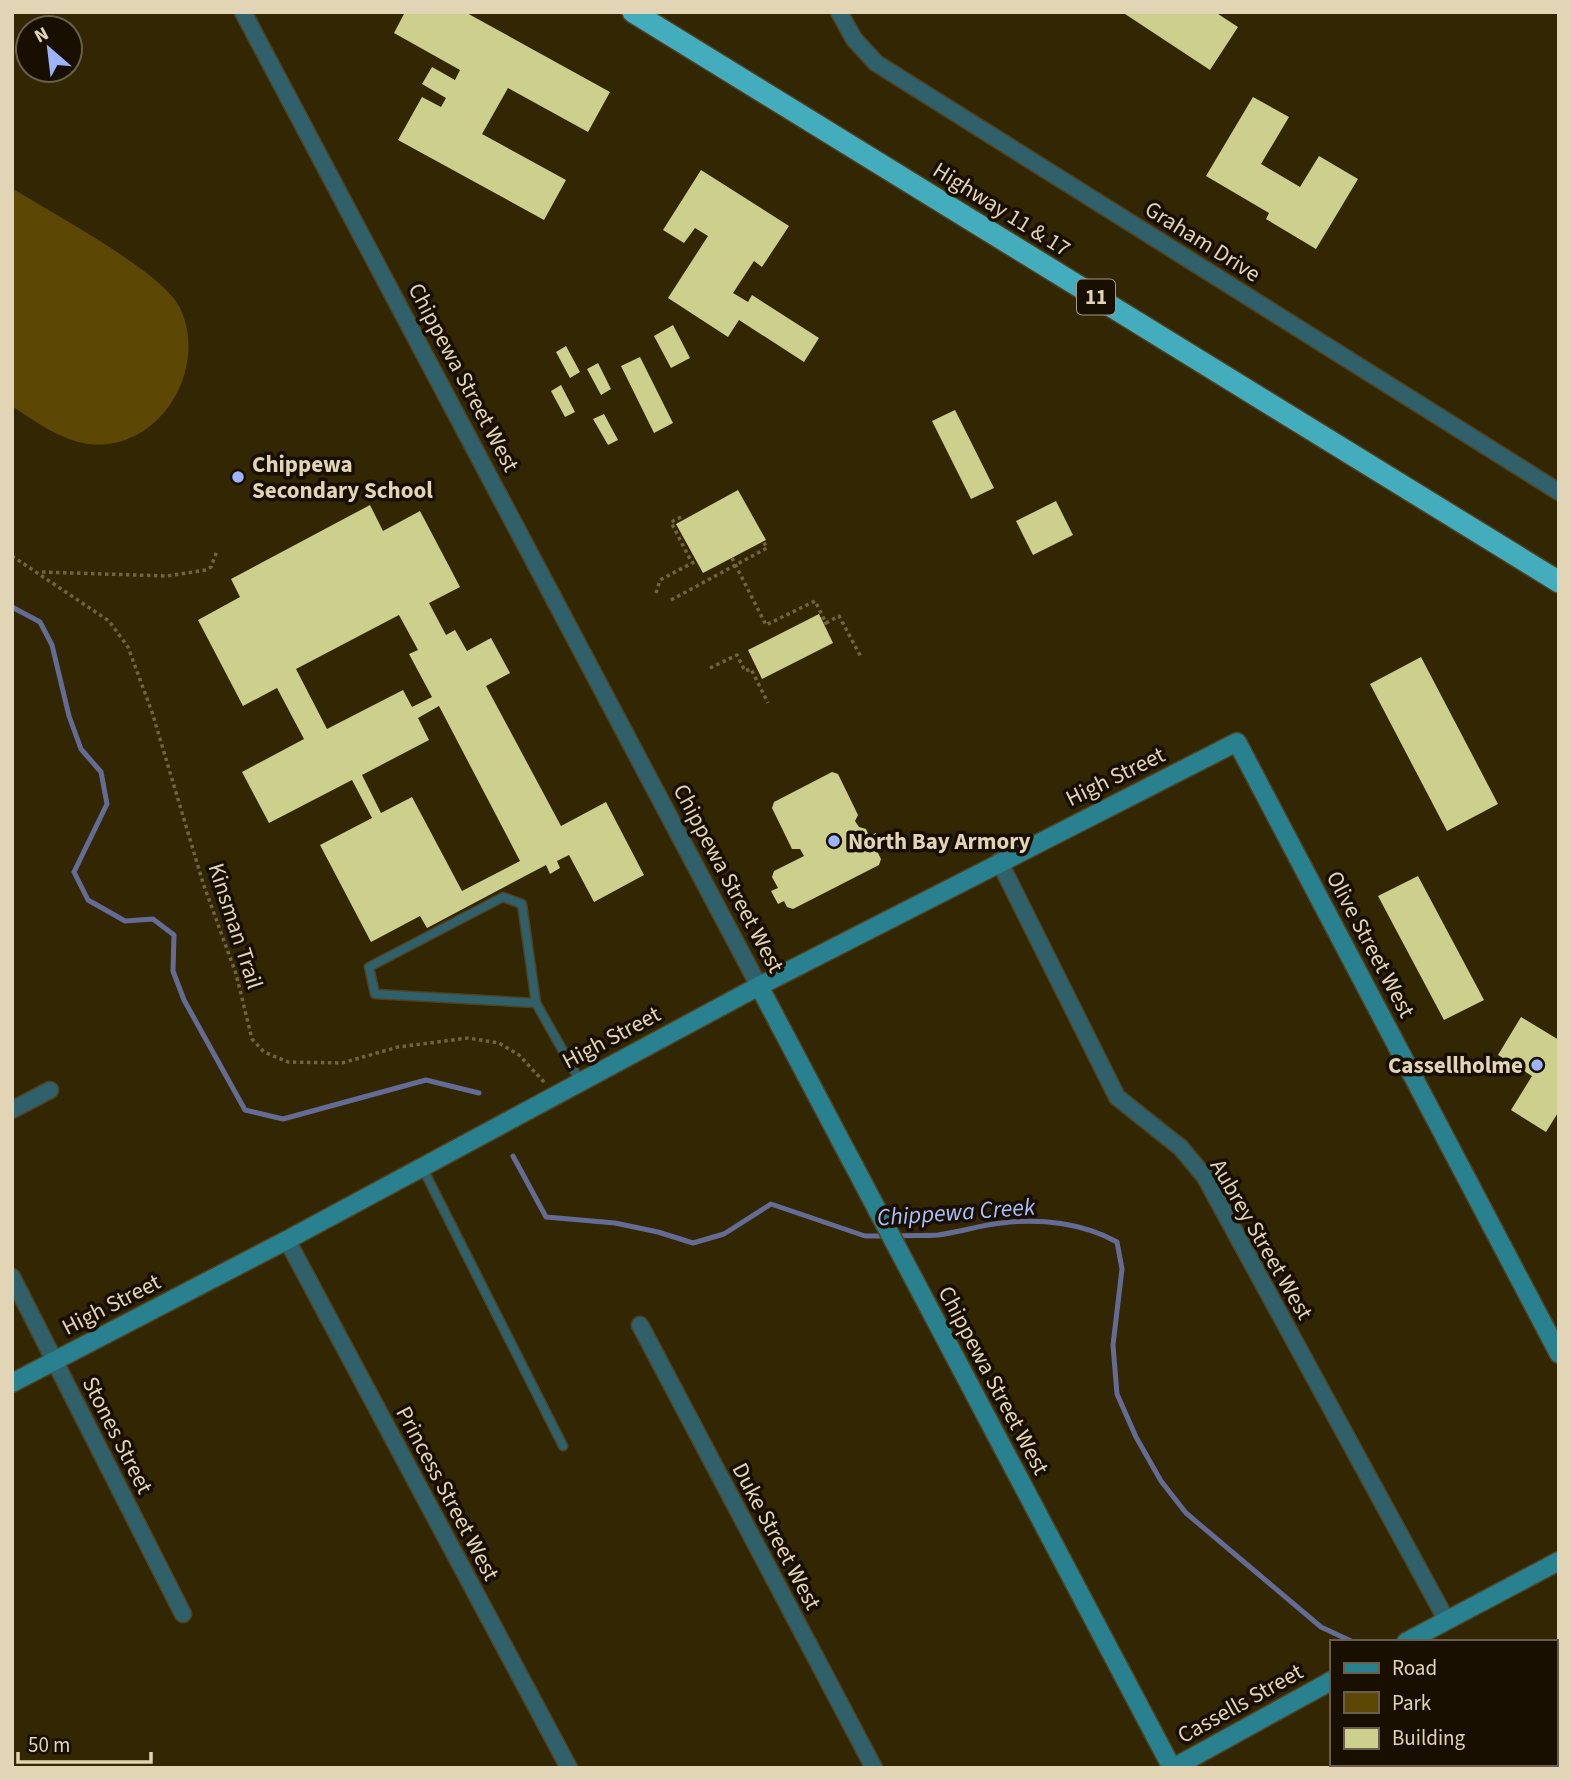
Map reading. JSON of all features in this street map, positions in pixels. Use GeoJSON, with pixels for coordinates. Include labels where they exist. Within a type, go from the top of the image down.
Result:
{"type":"FeatureCollection","features":[{"type":"Feature","properties":{"kind":"highway","name":"Highway 11 & 17"},"geometry":{"type":"LineString","coordinates":[[633,12],[1559,582]]}},
{"type":"Feature","properties":{"kind":"street","name":"Chippewa Street West"},"geometry":{"type":"LineString","coordinates":[[243,12],[1173,1768]]}},
{"type":"Feature","properties":{"kind":"street","name":"Graham Drive"},"geometry":{"type":"LineString","coordinates":[[839,12],[854,38],[876,63],[1559,492]]}},
{"type":"Feature","properties":{"kind":"street","name":"High Street"},"geometry":{"type":"LineString","coordinates":[[12,1383],[287,1241],[759,986],[999,861],[1237,743]]}},
{"type":"Feature","properties":{"kind":"street","name":"Olive Street West"},"geometry":{"type":"LineString","coordinates":[[1237,743],[1559,1354]]}},
{"type":"Feature","properties":{"kind":"street","name":"Aubrey Street West"},"geometry":{"type":"LineString","coordinates":[[999,861],[1117,1097],[1181,1148],[1205,1177],[1447,1621]]}},
{"type":"Feature","properties":{"kind":"street"},"geometry":{"type":"LineString","coordinates":[[12,1110],[50,1090]]}},
{"type":"Feature","properties":{"kind":"street","name":"Princess Street West"},"geometry":{"type":"LineString","coordinates":[[287,1241],[569,1768]]}},
{"type":"Feature","properties":{"kind":"street","name":"Stones Street"},"geometry":{"type":"LineString","coordinates":[[12,1278],[183,1614]]}},
{"type":"Feature","properties":{"kind":"street","name":"Duke Street West"},"geometry":{"type":"LineString","coordinates":[[640,1325],[874,1768]]}},
{"type":"Feature","properties":{"kind":"street"},"geometry":{"type":"LineString","coordinates":[[1410,1640],[1559,1561]]}},
{"type":"Feature","properties":{"kind":"street","name":"Cassells Street"},"geometry":{"type":"LineString","coordinates":[[1173,1768],[1330,1682]]}},
{"type":"Feature","properties":{"kind":"lane"},"geometry":{"type":"LineString","coordinates":[[536,1003],[375,993],[369,967],[503,897],[523,904],[536,1003],[580,1082]]}},
{"type":"Feature","properties":{"kind":"lane"},"geometry":{"type":"LineString","coordinates":[[422,1167],[563,1446]]}},
{"type":"Feature","properties":{"kind":"path"},"geometry":{"type":"LineString","coordinates":[[656,593],[660,580],[694,562],[671,522],[681,517]]}},
{"type":"Feature","properties":{"kind":"path"},"geometry":{"type":"LineString","coordinates":[[671,600],[767,548],[763,541]]}},
{"type":"Feature","properties":{"kind":"path"},"geometry":{"type":"LineString","coordinates":[[40,572],[167,576],[206,570],[211,567],[217,551]]}},
{"type":"Feature","properties":{"kind":"path","name":"Kinsman Trail"},"geometry":{"type":"LineString","coordinates":[[12,556],[40,572],[109,621],[128,647],[152,712],[203,883],[236,974],[252,1038],[264,1052],[288,1062],[342,1063],[398,1046],[468,1038],[499,1043],[519,1055],[541,1077],[553,1096]]}},
{"type":"Feature","properties":{"kind":"path"},"geometry":{"type":"LineString","coordinates":[[732,558],[766,625],[815,600],[825,623],[839,616],[861,657]]}},
{"type":"Feature","properties":{"kind":"path"},"geometry":{"type":"LineString","coordinates":[[710,668],[737,655],[744,664],[745,671],[751,669],[768,703]]}},
{"type":"Feature","properties":{"kind":"green space"},"geometry":{"type":"Polygon","coordinates":[[[12,188],[129,260],[169,293],[180,308],[187,332],[188,358],[182,382],[170,404],[154,423],[133,437],[109,444],[74,441],[37,423],[12,406],[12,188]]]}},
{"type":"Feature","properties":{"kind":"building"},"geometry":{"type":"Polygon","coordinates":[[[405,12],[465,12],[610,92],[588,132],[508,88],[482,134],[566,180],[544,220],[398,140],[422,97],[441,107],[446,98],[422,84],[432,67],[455,80],[460,70],[394,33],[405,12]]]}},
{"type":"Feature","properties":{"kind":"building"},"geometry":{"type":"Polygon","coordinates":[[[1122,12],[1215,12],[1238,27],[1210,70],[1122,12]]]}},
{"type":"Feature","properties":{"kind":"building"},"geometry":{"type":"Polygon","coordinates":[[[1253,97],[1289,117],[1261,164],[1300,187],[1319,156],[1358,179],[1316,249],[1266,219],[1269,213],[1206,176],[1253,97]]]}},
{"type":"Feature","properties":{"kind":"building"},"geometry":{"type":"Polygon","coordinates":[[[701,170],[789,226],[762,267],[754,261],[733,293],[748,302],[752,295],[819,338],[804,362],[739,320],[728,337],[668,298],[708,236],[695,228],[684,243],[663,230],[701,170]]]}},
{"type":"Feature","properties":{"kind":"building"},"geometry":{"type":"Polygon","coordinates":[[[673,325],[690,358],[671,368],[654,336],[673,325]]]}},
{"type":"Feature","properties":{"kind":"building"},"geometry":{"type":"Polygon","coordinates":[[[566,346],[580,372],[570,378],[556,352],[566,346]]]}},
{"type":"Feature","properties":{"kind":"building"},"geometry":{"type":"Polygon","coordinates":[[[640,357],[673,423],[654,433],[621,366],[640,357]]]}},
{"type":"Feature","properties":{"kind":"building"},"geometry":{"type":"Polygon","coordinates":[[[598,363],[611,389],[601,395],[587,369],[598,363]]]}},
{"type":"Feature","properties":{"kind":"building"},"geometry":{"type":"Polygon","coordinates":[[[561,385],[575,412],[565,417],[551,391],[561,385]]]}},
{"type":"Feature","properties":{"kind":"building"},"geometry":{"type":"Polygon","coordinates":[[[955,410],[994,488],[971,499],[932,421],[955,410]]]}},
{"type":"Feature","properties":{"kind":"building"},"geometry":{"type":"Polygon","coordinates":[[[604,414],[618,440],[608,445],[593,419],[604,414]]]}},
{"type":"Feature","properties":{"kind":"building"},"geometry":{"type":"Polygon","coordinates":[[[738,490],[766,540],[703,573],[676,524],[738,490]]]}},
{"type":"Feature","properties":{"kind":"building"},"geometry":{"type":"Polygon","coordinates":[[[1056,501],[1073,535],[1033,555],[1016,521],[1056,501]]]}},
{"type":"Feature","properties":{"kind":"building"},"geometry":{"type":"Polygon","coordinates":[[[370,505],[383,531],[420,511],[460,587],[429,603],[446,635],[455,630],[467,651],[491,638],[510,673],[486,686],[561,826],[606,802],[644,875],[594,902],[569,855],[557,861],[560,868],[550,874],[546,865],[427,928],[420,916],[371,942],[320,845],[372,818],[352,780],[269,823],[242,772],[304,739],[277,688],[243,706],[198,620],[240,597],[231,579],[370,505]],[[399,615],[296,669],[327,729],[403,690],[412,707],[432,697],[409,654],[418,650],[399,615]],[[439,706],[418,718],[429,740],[362,775],[381,813],[412,797],[462,891],[520,861],[439,706]]]}},
{"type":"Feature","properties":{"kind":"building"},"geometry":{"type":"Polygon","coordinates":[[[819,614],[833,643],[762,679],[748,650],[819,614]]]}},
{"type":"Feature","properties":{"kind":"building"},"geometry":{"type":"Polygon","coordinates":[[[1421,657],[1498,804],[1447,831],[1370,684],[1421,657]]]}},
{"type":"Feature","properties":{"kind":"building","name":"North Bay Armory"},"geometry":{"type":"Polygon","coordinates":[[[832,772],[838,774],[858,815],[855,821],[859,827],[866,829],[869,836],[876,833],[882,846],[876,849],[881,859],[879,865],[793,909],[787,907],[784,901],[778,904],[771,891],[778,888],[772,877],[774,871],[804,856],[800,849],[792,849],[772,808],[774,802],[832,772]]]}},
{"type":"Feature","properties":{"kind":"building"},"geometry":{"type":"Polygon","coordinates":[[[1418,876],[1484,1000],[1444,1020],[1378,896],[1418,876]]]}},
{"type":"Feature","properties":{"kind":"building","name":"Cassellholme"},"geometry":{"type":"Polygon","coordinates":[[[1521,1017],[1559,1040],[1559,1111],[1546,1132],[1511,1110],[1532,1076],[1498,1055],[1521,1017]]]}},
{"type":"Feature","properties":{"kind":"waterway","name":"Chippewa Creek"},"geometry":{"type":"LineString","coordinates":[[12,607],[40,622],[52,645],[69,716],[81,749],[101,772],[107,804],[74,872],[88,900],[125,921],[153,919],[174,935],[173,971],[184,1000],[245,1110],[283,1119],[426,1080],[479,1093]]}},
{"type":"Feature","properties":{"kind":"waterway","name":"Chippewa Creek"},"geometry":{"type":"LineString","coordinates":[[513,1156],[546,1217],[615,1223],[693,1243],[724,1234],[771,1204],[865,1236],[885,1236]]}},
{"type":"Feature","properties":{"kind":"waterway","name":"Chippewa Creek"},"geometry":{"type":"LineString","coordinates":[[895,1236],[938,1235],[994,1224],[1031,1221],[1076,1226],[1117,1242],[1122,1269],[1113,1345],[1117,1394],[1136,1437],[1161,1481],[1186,1513],[1321,1627],[1349,1640]]}},
{"type":"Feature","properties":{"kind":"place","name":"Chippewa Secondary School"},"geometry":{"type":"Point","coordinates":[238,477]}},
{"type":"Feature","properties":{"kind":"place","name":"North Bay Armory"},"geometry":{"type":"Point","coordinates":[834,841]}},
{"type":"Feature","properties":{"kind":"place","name":"Cassellholme"},"geometry":{"type":"Point","coordinates":[1537,1065]}}]}
